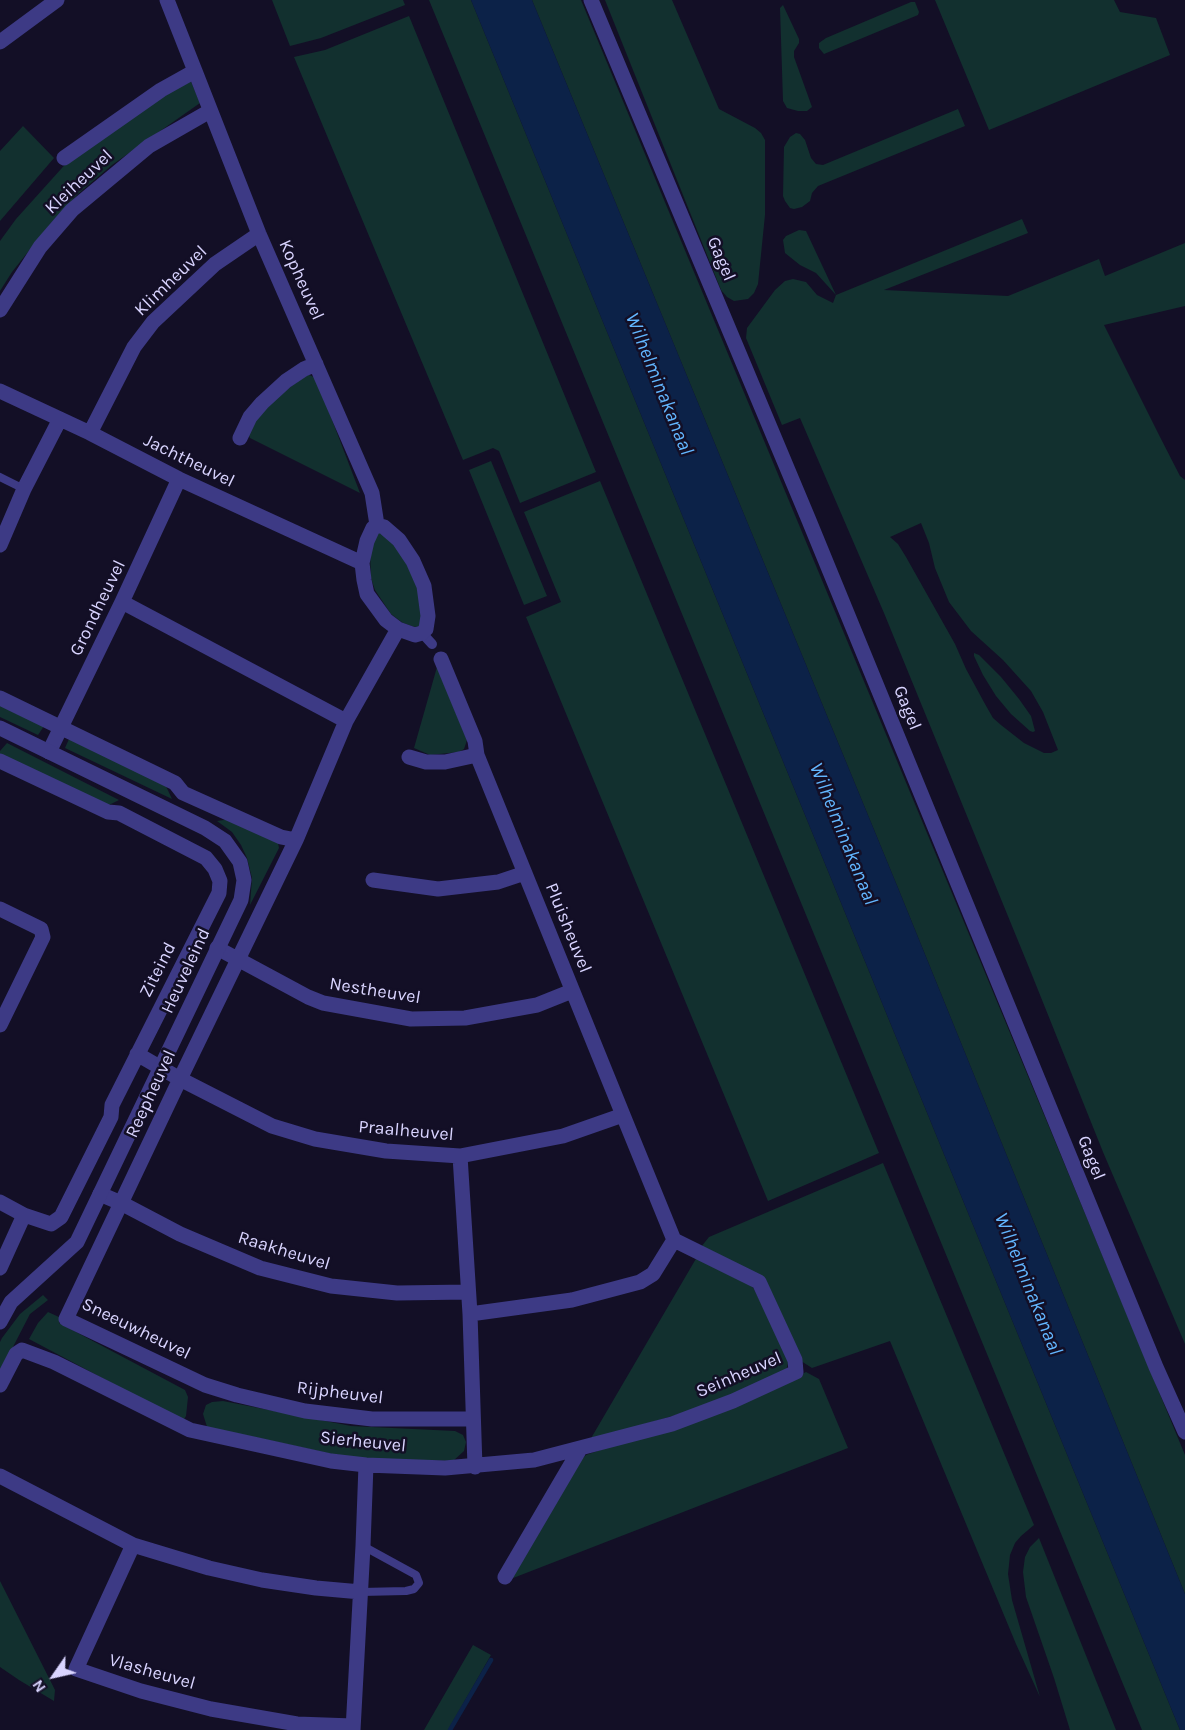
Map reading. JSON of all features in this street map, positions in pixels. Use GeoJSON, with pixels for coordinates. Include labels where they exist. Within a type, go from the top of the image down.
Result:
{"type":"FeatureCollection","features":[{"type":"Feature","properties":{"kind":"street"},"geometry":{"type":"LineString","coordinates":[[0,42],[57,0]]}},
{"type":"Feature","properties":{"kind":"street","name":"Kopheuvel"},"geometry":{"type":"LineString","coordinates":[[167,0],[259,234],[372,493],[377,525]]}},
{"type":"Feature","properties":{"kind":"street","name":"Gagel"},"geometry":{"type":"LineString","coordinates":[[591,0],[808,518],[1156,1367],[1185,1432]]}},
{"type":"Feature","properties":{"kind":"street"},"geometry":{"type":"LineString","coordinates":[[64,158],[161,90],[195,71]]}},
{"type":"Feature","properties":{"kind":"street","name":"Kleiheuvel"},"geometry":{"type":"LineString","coordinates":[[0,310],[40,247],[72,210],[148,146],[210,111]]}},
{"type":"Feature","properties":{"kind":"street","name":"Klimheuvel"},"geometry":{"type":"LineString","coordinates":[[90,433],[134,347],[153,322],[215,264],[259,234]]}},
{"type":"Feature","properties":{"kind":"street"},"geometry":{"type":"LineString","coordinates":[[240,438],[250,417],[262,403],[286,381],[316,364]]}},
{"type":"Feature","properties":{"kind":"street","name":"Jachtheuvel"},"geometry":{"type":"LineString","coordinates":[[0,391],[90,433],[179,479],[362,563]]}},
{"type":"Feature","properties":{"kind":"street"},"geometry":{"type":"LineString","coordinates":[[0,545],[24,489],[60,419]]}},
{"type":"Feature","properties":{"kind":"street","name":"Grondheuvel"},"geometry":{"type":"LineString","coordinates":[[49,752],[122,603],[179,479]]}},
{"type":"Feature","properties":{"kind":"street"},"geometry":{"type":"LineString","coordinates":[[377,525],[384,527],[399,540],[413,561],[424,586],[428,616],[427,638],[398,629],[386,620],[367,594],[362,563],[366,541],[377,525]]}},
{"type":"Feature","properties":{"kind":"street"},"geometry":{"type":"LineString","coordinates":[[122,603],[346,722]]}},
{"type":"Feature","properties":{"kind":"street","name":"Reepheuvel"},"geometry":{"type":"LineString","coordinates":[[121,1203],[296,840],[346,722],[398,629]]}},
{"type":"Feature","properties":{"kind":"street","name":"Pluisheuvel"},"geometry":{"type":"LineString","coordinates":[[441,659],[623,1115]]}},
{"type":"Feature","properties":{"kind":"street"},"geometry":{"type":"LineString","coordinates":[[0,698],[175,783],[183,793],[280,837],[296,840]]}},
{"type":"Feature","properties":{"kind":"street","name":"Heuveleind"},"geometry":{"type":"LineString","coordinates":[[0,728],[205,828],[225,840],[240,862],[244,880],[241,900],[77,1242],[10,1302],[0,1322]]}},
{"type":"Feature","properties":{"kind":"street"},"geometry":{"type":"LineString","coordinates":[[409,757],[426,762],[445,762],[477,754]]}},
{"type":"Feature","properties":{"kind":"street","name":"Ziteind"},"geometry":{"type":"LineString","coordinates":[[0,761],[108,812],[119,813],[206,858],[215,869],[220,881],[219,893],[111,1106],[111,1117],[62,1217],[51,1224],[24,1215]]}},
{"type":"Feature","properties":{"kind":"street"},"geometry":{"type":"LineString","coordinates":[[373,880],[438,889],[498,882],[525,873]]}},
{"type":"Feature","properties":{"kind":"street"},"geometry":{"type":"LineString","coordinates":[[0,909],[40,929],[43,937],[0,1024]]}},
{"type":"Feature","properties":{"kind":"street","name":"Nestheuvel"},"geometry":{"type":"LineString","coordinates":[[218,948],[323,1003],[411,1019],[465,1018],[537,1005],[572,991]]}},
{"type":"Feature","properties":{"kind":"street","name":"Praalheuvel"},"geometry":{"type":"LineString","coordinates":[[137,1054],[272,1126],[315,1140],[386,1151],[460,1156],[563,1136],[623,1115]]}},
{"type":"Feature","properties":{"kind":"street"},"geometry":{"type":"LineString","coordinates":[[470,1314],[572,1300],[640,1282],[653,1274],[674,1240],[623,1115]]}},
{"type":"Feature","properties":{"kind":"street"},"geometry":{"type":"LineString","coordinates":[[460,1156],[470,1314],[475,1467]]}},
{"type":"Feature","properties":{"kind":"street","name":"Raakheuvel"},"geometry":{"type":"LineString","coordinates":[[100,1194],[180,1234],[260,1268],[331,1286],[397,1293],[468,1292]]}},
{"type":"Feature","properties":{"kind":"street"},"geometry":{"type":"LineString","coordinates":[[0,1202],[24,1215],[0,1268]]}},
{"type":"Feature","properties":{"kind":"street","name":"Sneeuwheuvel"},"geometry":{"type":"LineString","coordinates":[[121,1203],[66,1319],[205,1384]]}},
{"type":"Feature","properties":{"kind":"street","name":"Seinheuvel"},"geometry":{"type":"LineString","coordinates":[[534,1460],[672,1424],[733,1401],[796,1372],[795,1360],[759,1282],[674,1240]]}},
{"type":"Feature","properties":{"kind":"street","name":"Sierheuvel"},"geometry":{"type":"LineString","coordinates":[[0,1384],[16,1354],[22,1350],[54,1362],[190,1430],[331,1461],[366,1465],[445,1468],[534,1460]]}},
{"type":"Feature","properties":{"kind":"street","name":"Rijpheuvel"},"geometry":{"type":"LineString","coordinates":[[205,1384],[237,1395],[305,1411],[372,1419],[473,1419]]}},
{"type":"Feature","properties":{"kind":"street"},"geometry":{"type":"LineString","coordinates":[[505,1577],[580,1449]]}},
{"type":"Feature","properties":{"kind":"street"},"geometry":{"type":"LineString","coordinates":[[353,1728],[366,1465]]}},
{"type":"Feature","properties":{"kind":"street"},"geometry":{"type":"LineString","coordinates":[[0,1476],[133,1545],[209,1568],[262,1580],[361,1592]]}},
{"type":"Feature","properties":{"kind":"street","name":"Vlasheuvel"},"geometry":{"type":"LineString","coordinates":[[133,1545],[76,1669],[141,1691],[211,1709],[297,1724],[353,1728]]}},
{"type":"Feature","properties":{"kind":"lane"},"geometry":{"type":"LineString","coordinates":[[0,477],[24,489]]}},
{"type":"Feature","properties":{"kind":"lane"},"geometry":{"type":"LineString","coordinates":[[361,1592],[414,1590],[418,1583],[416,1575],[363,1546]]}},
{"type":"Feature","properties":{"kind":"green space"},"geometry":{"type":"Polygon","coordinates":[[[272,0],[403,0],[405,5],[321,38],[290,46],[272,0]]]}},
{"type":"Feature","properties":{"kind":"green space"},"geometry":{"type":"Polygon","coordinates":[[[429,0],[471,0],[1180,1730],[1142,1730],[429,0]]]}},
{"type":"Feature","properties":{"kind":"green space"},"geometry":{"type":"Polygon","coordinates":[[[532,0],[581,0],[1185,1455],[1185,1594],[898,888],[532,0]]]}},
{"type":"Feature","properties":{"kind":"green space"},"geometry":{"type":"Polygon","coordinates":[[[605,0],[672,0],[719,109],[755,128],[765,140],[765,215],[758,284],[748,299],[734,301],[721,290],[605,0]]]}},
{"type":"Feature","properties":{"kind":"green space"},"geometry":{"type":"Polygon","coordinates":[[[935,0],[1114,0],[1120,12],[1156,18],[1170,55],[989,130],[935,0]]]}},
{"type":"Feature","properties":{"kind":"green space"},"geometry":{"type":"Polygon","coordinates":[[[915,2],[918,15],[824,54],[819,48],[819,43],[826,38],[915,2]]]}},
{"type":"Feature","properties":{"kind":"green space"},"geometry":{"type":"Polygon","coordinates":[[[783,5],[799,39],[794,57],[812,107],[807,111],[787,108],[783,101],[780,8],[783,5]]]}},
{"type":"Feature","properties":{"kind":"green space"},"geometry":{"type":"Polygon","coordinates":[[[409,16],[596,472],[520,503],[499,451],[493,448],[463,460],[294,57],[325,50],[409,16]]]}},
{"type":"Feature","properties":{"kind":"green space"},"geometry":{"type":"Polygon","coordinates":[[[190,79],[200,103],[112,165],[78,194],[51,223],[0,291],[0,241],[16,219],[70,159],[190,79]]]}},
{"type":"Feature","properties":{"kind":"green space"},"geometry":{"type":"Polygon","coordinates":[[[958,109],[965,126],[818,186],[812,193],[810,201],[802,207],[790,208],[785,201],[783,196],[784,147],[790,137],[796,133],[805,140],[811,158],[816,164],[823,165],[958,109]]]}},
{"type":"Feature","properties":{"kind":"green space"},"geometry":{"type":"Polygon","coordinates":[[[23,126],[54,158],[0,221],[0,151],[23,126]]]}},
{"type":"Feature","properties":{"kind":"green space"},"geometry":{"type":"Polygon","coordinates":[[[1022,219],[1028,233],[884,290],[1008,296],[1099,259],[1105,276],[1185,243],[1185,306],[1104,325],[1180,476],[1185,480],[1185,1344],[1103,1152],[884,613],[800,418],[782,425],[746,338],[747,328],[775,290],[785,281],[793,279],[806,282],[817,295],[833,303],[836,295],[1022,219]],[[921,523],[890,537],[898,544],[906,557],[993,718],[1024,743],[1044,753],[1058,750],[1043,712],[1031,691],[1003,660],[971,631],[949,602],[935,568],[921,523]]]}},
{"type":"Feature","properties":{"kind":"green space"},"geometry":{"type":"Polygon","coordinates":[[[799,230],[806,231],[836,295],[816,273],[800,265],[785,253],[783,240],[786,236],[799,230]]]}},
{"type":"Feature","properties":{"kind":"green space"},"geometry":{"type":"Polygon","coordinates":[[[307,374],[316,378],[360,493],[250,438],[247,431],[265,407],[307,374]]]}},
{"type":"Feature","properties":{"kind":"green space"},"geometry":{"type":"Polygon","coordinates":[[[491,461],[547,596],[524,605],[469,470],[491,461]]]}},
{"type":"Feature","properties":{"kind":"green space"},"geometry":{"type":"Polygon","coordinates":[[[600,481],[879,1153],[768,1201],[526,617],[561,602],[524,512],[600,481]]]}},
{"type":"Feature","properties":{"kind":"green space"},"geometry":{"type":"Polygon","coordinates":[[[386,532],[395,543],[419,587],[424,616],[421,626],[415,627],[403,623],[391,614],[375,590],[371,578],[370,553],[377,533],[386,532]]]}},
{"type":"Feature","properties":{"kind":"green space"},"geometry":{"type":"Polygon","coordinates":[[[974,653],[979,655],[1001,677],[1019,699],[1031,716],[1035,731],[1030,731],[1011,714],[996,696],[983,675],[974,653]]]}},
{"type":"Feature","properties":{"kind":"green space"},"geometry":{"type":"Polygon","coordinates":[[[437,667],[467,740],[464,749],[459,752],[430,755],[414,748],[437,667]]]}},
{"type":"Feature","properties":{"kind":"green space"},"geometry":{"type":"Polygon","coordinates":[[[0,705],[44,726],[38,735],[0,717],[0,705]]]}},
{"type":"Feature","properties":{"kind":"green space"},"geometry":{"type":"Polygon","coordinates":[[[69,739],[165,784],[172,799],[65,748],[69,739]]]}},
{"type":"Feature","properties":{"kind":"green space"},"geometry":{"type":"Polygon","coordinates":[[[7,743],[119,800],[105,807],[0,756],[0,751],[7,743]]]}},
{"type":"Feature","properties":{"kind":"green space"},"geometry":{"type":"Polygon","coordinates":[[[231,819],[278,843],[279,848],[250,905],[252,878],[247,858],[232,832],[217,821],[231,819]]]}},
{"type":"Feature","properties":{"kind":"green space"},"geometry":{"type":"Polygon","coordinates":[[[883,1163],[1034,1525],[1015,1543],[1010,1555],[1008,1574],[1012,1600],[1040,1697],[890,1341],[812,1368],[801,1361],[764,1280],[701,1247],[709,1237],[883,1163]]]}},
{"type":"Feature","properties":{"kind":"green space"},"geometry":{"type":"Polygon","coordinates":[[[697,1257],[749,1283],[754,1289],[789,1359],[786,1371],[707,1406],[590,1440],[697,1257]]]}},
{"type":"Feature","properties":{"kind":"green space"},"geometry":{"type":"Polygon","coordinates":[[[43,1295],[48,1300],[30,1314],[0,1372],[2,1338],[20,1314],[43,1295]]]}},
{"type":"Feature","properties":{"kind":"green space"},"geometry":{"type":"Polygon","coordinates":[[[48,1312],[59,1317],[59,1323],[185,1390],[188,1397],[186,1416],[183,1421],[29,1339],[38,1323],[48,1312]]]}},
{"type":"Feature","properties":{"kind":"green space"},"geometry":{"type":"Polygon","coordinates":[[[806,1372],[819,1379],[848,1448],[508,1580],[574,1466],[586,1455],[770,1391],[806,1372]]]}},
{"type":"Feature","properties":{"kind":"green space"},"geometry":{"type":"Polygon","coordinates":[[[223,1401],[351,1426],[455,1431],[463,1435],[466,1442],[464,1451],[453,1461],[377,1460],[332,1454],[207,1427],[203,1414],[206,1405],[223,1401]]]}},
{"type":"Feature","properties":{"kind":"green space"},"geometry":{"type":"Polygon","coordinates":[[[1039,1538],[1116,1730],[1070,1730],[1026,1597],[1023,1572],[1025,1557],[1030,1547],[1039,1538]]]}},
{"type":"Feature","properties":{"kind":"green space"},"geometry":{"type":"Polygon","coordinates":[[[0,1581],[55,1690],[54,1701],[0,1667],[0,1581]]]}},
{"type":"Feature","properties":{"kind":"green space"},"geometry":{"type":"Polygon","coordinates":[[[473,1645],[491,1655],[448,1730],[424,1730],[473,1645]]]}},
{"type":"Feature","properties":{"kind":"water","name":"Wilhelminakanaal"},"geometry":{"type":"Polygon","coordinates":[[[471,0],[532,0],[898,888],[1185,1594],[1185,1730],[1180,1730],[471,0]]]}},
{"type":"Feature","properties":{"kind":"waterway"},"geometry":{"type":"LineString","coordinates":[[450,1730],[491,1660]]}}]}
